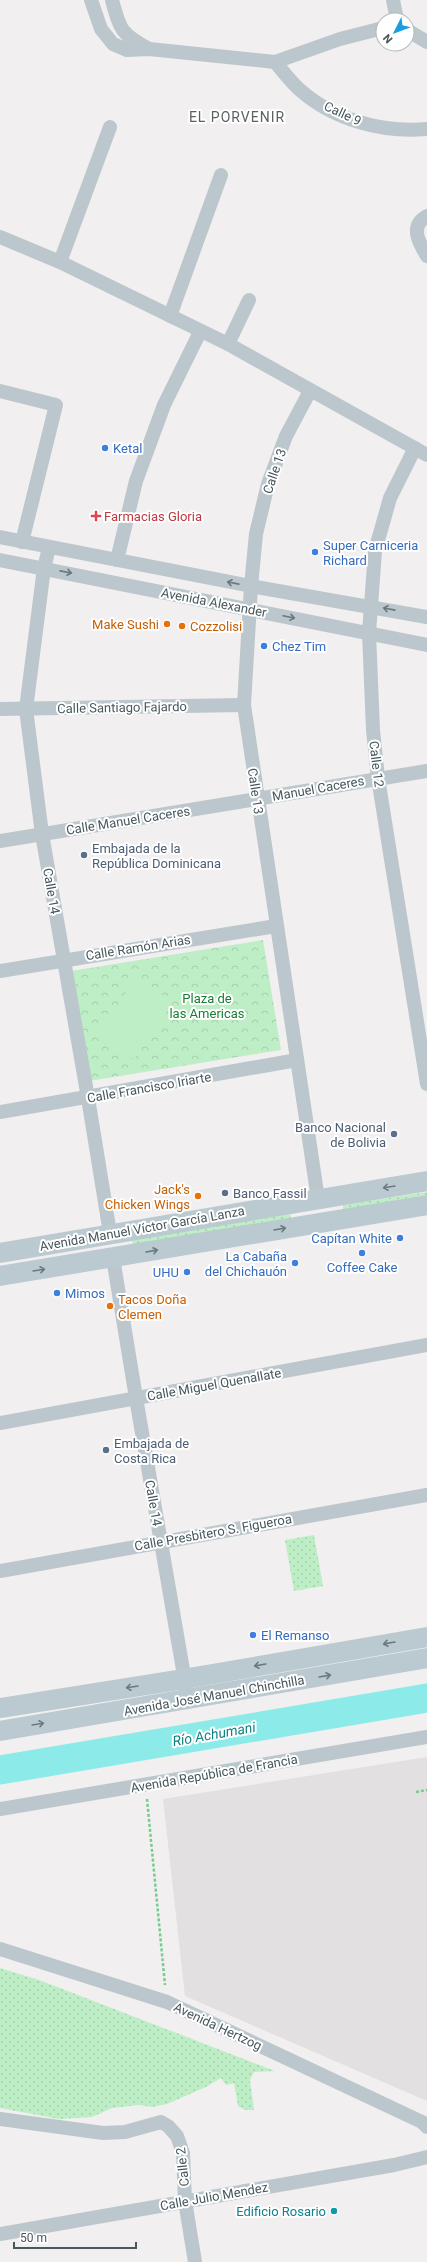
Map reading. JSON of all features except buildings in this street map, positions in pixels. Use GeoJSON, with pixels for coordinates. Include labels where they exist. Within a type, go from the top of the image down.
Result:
{"type":"FeatureCollection","features":[{"type":"Feature","properties":{"kind":"main road","name":"Avenida Manuel Víctor García Lanza"},"geometry":{"type":"LineString","coordinates":[[0,1253],[427,1181]]}},
{"type":"Feature","properties":{"kind":"main road"},"geometry":{"type":"LineString","coordinates":[[318,1199],[322,1222]]}},
{"type":"Feature","properties":{"kind":"main road","name":"Avenida Manuel Víctor García Lanza"},"geometry":{"type":"LineString","coordinates":[[0,1276],[114,1258],[427,1204]]}},
{"type":"Feature","properties":{"kind":"main road"},"geometry":{"type":"LineString","coordinates":[[110,1234],[114,1258]]}},
{"type":"Feature","properties":{"kind":"main road","name":"Avenida José Manuel Chinchilla"},"geometry":{"type":"LineString","coordinates":[[0,1708],[184,1679],[427,1636]]}},
{"type":"Feature","properties":{"kind":"main road","name":"Avenida José Manuel Chinchilla"},"geometry":{"type":"LineString","coordinates":[[0,1731],[427,1658]]}},
{"type":"Feature","properties":{"kind":"street"},"geometry":{"type":"LineString","coordinates":[[91,0],[101,29],[113,44],[127,50],[149,49],[275,62],[333,42],[375,30]]}},
{"type":"Feature","properties":{"kind":"street"},"geometry":{"type":"LineString","coordinates":[[112,0],[120,25],[128,38],[149,49]]}},
{"type":"Feature","properties":{"kind":"street"},"geometry":{"type":"LineString","coordinates":[[393,0],[395,12]]}},
{"type":"Feature","properties":{"kind":"street"},"geometry":{"type":"LineString","coordinates":[[415,35],[427,42]]}},
{"type":"Feature","properties":{"kind":"street","name":"Calle 9"},"geometry":{"type":"LineString","coordinates":[[275,62],[300,90],[332,111],[374,127],[405,131],[427,130]]}},
{"type":"Feature","properties":{"kind":"street"},"geometry":{"type":"LineString","coordinates":[[60,262],[110,127]]}},
{"type":"Feature","properties":{"kind":"street"},"geometry":{"type":"LineString","coordinates":[[170,316],[221,175]]}},
{"type":"Feature","properties":{"kind":"street"},"geometry":{"type":"LineString","coordinates":[[427,216],[422,219],[417,229],[417,241],[427,256]]}},
{"type":"Feature","properties":{"kind":"street"},"geometry":{"type":"LineString","coordinates":[[0,237],[60,262],[200,332],[228,344],[421,452]]}},
{"type":"Feature","properties":{"kind":"street"},"geometry":{"type":"LineString","coordinates":[[228,344],[250,300]]}},
{"type":"Feature","properties":{"kind":"street"},"geometry":{"type":"LineString","coordinates":[[117,560],[136,481],[161,412],[200,332]]}},
{"type":"Feature","properties":{"kind":"street"},"geometry":{"type":"LineString","coordinates":[[0,390],[56,405],[22,542]]}},
{"type":"Feature","properties":{"kind":"street","name":"Calle 13"},"geometry":{"type":"LineString","coordinates":[[310,390],[286,436],[268,484],[256,534],[250,586],[244,705],[256,799],[318,1199]]}},
{"type":"Feature","properties":{"kind":"street","name":"Calle 12"},"geometry":{"type":"LineString","coordinates":[[421,452],[390,498],[376,551],[369,634],[373,730],[378,778],[427,1084]]}},
{"type":"Feature","properties":{"kind":"street","name":"Avenida Alexander"},"geometry":{"type":"LineString","coordinates":[[0,537],[49,548],[250,586],[427,617]]}},
{"type":"Feature","properties":{"kind":"street","name":"Calle 14"},"geometry":{"type":"LineString","coordinates":[[49,548],[44,568],[26,709],[42,834],[110,1234]]}},
{"type":"Feature","properties":{"kind":"street","name":"Avenida Alexander"},"geometry":{"type":"LineString","coordinates":[[0,560],[427,645]]}},
{"type":"Feature","properties":{"kind":"street","name":"Calle Santiago Fajardo"},"geometry":{"type":"LineString","coordinates":[[0,709],[244,705]]}},
{"type":"Feature","properties":{"kind":"street","name":"Manuel Caceres"},"geometry":{"type":"LineString","coordinates":[[256,799],[427,771]]}},
{"type":"Feature","properties":{"kind":"street","name":"Calle Manuel Caceres"},"geometry":{"type":"LineString","coordinates":[[0,840],[256,799]]}},
{"type":"Feature","properties":{"kind":"street","name":"Calle Ramón Arias"},"geometry":{"type":"LineString","coordinates":[[0,971],[64,959],[276,926]]}},
{"type":"Feature","properties":{"kind":"street","name":"Calle Francisco Iriarte"},"geometry":{"type":"LineString","coordinates":[[0,1112],[88,1098],[297,1060]]}},
{"type":"Feature","properties":{"kind":"street","name":"Calle 14"},"geometry":{"type":"LineString","coordinates":[[114,1258],[160,1541],[184,1679],[190,1699]]}},
{"type":"Feature","properties":{"kind":"street","name":"Calle Miguel Quenallate"},"geometry":{"type":"LineString","coordinates":[[0,1422],[427,1345]]}},
{"type":"Feature","properties":{"kind":"street","name":"Calle Presbitero S. Figueroa"},"geometry":{"type":"LineString","coordinates":[[0,1571],[160,1541],[427,1495]]}},
{"type":"Feature","properties":{"kind":"street","name":"Avenida República de Francia"},"geometry":{"type":"LineString","coordinates":[[0,1809],[427,1737]]}},
{"type":"Feature","properties":{"kind":"street","name":"Avenida Hertzog"},"geometry":{"type":"LineString","coordinates":[[0,1949],[167,2002],[422,2122],[427,2127]]}},
{"type":"Feature","properties":{"kind":"street","name":"Calle 2"},"geometry":{"type":"LineString","coordinates":[[0,2119],[103,2133],[125,2132],[161,2122],[168,2126],[177,2136],[183,2153],[185,2201],[195,2262]]}},
{"type":"Feature","properties":{"kind":"street","name":"Calle Julio Mendez"},"geometry":{"type":"LineString","coordinates":[[0,2234],[394,2165],[427,2157]]}},
{"type":"Feature","properties":{"kind":"path"},"geometry":{"type":"LineString","coordinates":[[145,1785],[167,2002]]}},
{"type":"Feature","properties":{"kind":"path"},"geometry":{"type":"LineString","coordinates":[[416,1792],[427,1790]]}},
{"type":"Feature","properties":{"kind":"shaded area"},"geometry":{"type":"Polygon","coordinates":[[[427,1757],[427,2101],[185,1996],[163,1799],[427,1757]]]}},
{"type":"Feature","properties":{"kind":"green space","name":"Plaza de las Americas"},"geometry":{"type":"Polygon","coordinates":[[[263,940],[281,1050],[89,1081],[71,971],[263,940]]]}},
{"type":"Feature","properties":{"kind":"green space"},"geometry":{"type":"Polygon","coordinates":[[[136,978],[173,1002],[134,1059],[98,1035],[136,978]]]}},
{"type":"Feature","properties":{"kind":"green space"},"geometry":{"type":"Polygon","coordinates":[[[427,1192],[427,1195],[343,1210],[343,1205],[427,1192]]]}},
{"type":"Feature","properties":{"kind":"green space"},"geometry":{"type":"Polygon","coordinates":[[[290,1214],[291,1218],[133,1245],[132,1240],[290,1214]]]}},
{"type":"Feature","properties":{"kind":"green space"},"geometry":{"type":"Polygon","coordinates":[[[314,1535],[323,1586],[294,1591],[285,1540],[314,1535]]]}},
{"type":"Feature","properties":{"kind":"green space"},"geometry":{"type":"Polygon","coordinates":[[[0,1968],[39,1980],[275,2071],[254,2072],[250,2080],[254,2110],[245,2110],[238,2106],[234,2083],[226,2085],[221,2078],[206,2087],[167,2104],[152,2107],[139,2105],[112,2108],[92,2117],[59,2119],[0,2108],[0,1968]]]}},
{"type":"Feature","properties":{"kind":"waterway","name":"Río Achumani"},"geometry":{"type":"LineString","coordinates":[[0,1770],[427,1698]]}},
{"type":"Feature","properties":{"kind":"place","name":"Ketal"},"geometry":{"type":"Point","coordinates":[105,448]}},
{"type":"Feature","properties":{"kind":"place","name":"Farmacias Gloria"},"geometry":{"type":"Point","coordinates":[96,516]}},
{"type":"Feature","properties":{"kind":"place","name":"Super Carniceria Richard"},"geometry":{"type":"Point","coordinates":[315,552]}},
{"type":"Feature","properties":{"kind":"place","name":"Make Sushi"},"geometry":{"type":"Point","coordinates":[167,624]}},
{"type":"Feature","properties":{"kind":"place","name":"Cozzolisi"},"geometry":{"type":"Point","coordinates":[182,626]}},
{"type":"Feature","properties":{"kind":"place","name":"Chez Tim"},"geometry":{"type":"Point","coordinates":[264,646]}},
{"type":"Feature","properties":{"kind":"place","name":"Embajada de la República Dominicana"},"geometry":{"type":"Point","coordinates":[84,855]}},
{"type":"Feature","properties":{"kind":"place","name":"Banco Nacional de Bolivia"},"geometry":{"type":"Point","coordinates":[394,1134]}},
{"type":"Feature","properties":{"kind":"place","name":"Banco Fassil"},"geometry":{"type":"Point","coordinates":[225,1193]}},
{"type":"Feature","properties":{"kind":"place","name":"Jack's Chicken Wings"},"geometry":{"type":"Point","coordinates":[198,1196]}},
{"type":"Feature","properties":{"kind":"place","name":"Capítan White"},"geometry":{"type":"Point","coordinates":[400,1238]}},
{"type":"Feature","properties":{"kind":"place","name":"Coffee Cake"},"geometry":{"type":"Point","coordinates":[362,1253]}},
{"type":"Feature","properties":{"kind":"place","name":"La Cabaña del Chichauón"},"geometry":{"type":"Point","coordinates":[295,1263]}},
{"type":"Feature","properties":{"kind":"place","name":"UHU"},"geometry":{"type":"Point","coordinates":[187,1272]}},
{"type":"Feature","properties":{"kind":"place","name":"Mimos"},"geometry":{"type":"Point","coordinates":[57,1293]}},
{"type":"Feature","properties":{"kind":"place","name":"Tacos Doña Clemen"},"geometry":{"type":"Point","coordinates":[110,1306]}},
{"type":"Feature","properties":{"kind":"place","name":"Embajada de Costa Rica"},"geometry":{"type":"Point","coordinates":[106,1450]}},
{"type":"Feature","properties":{"kind":"place","name":"El Remanso"},"geometry":{"type":"Point","coordinates":[253,1635]}},
{"type":"Feature","properties":{"kind":"place","name":"Edificio Rosario"},"geometry":{"type":"Point","coordinates":[334,2211]}},
{"type":"Feature","properties":{"kind":"district","name":"EL PORVENIR"},"geometry":{"type":"Point","coordinates":[237,117]}}]}
